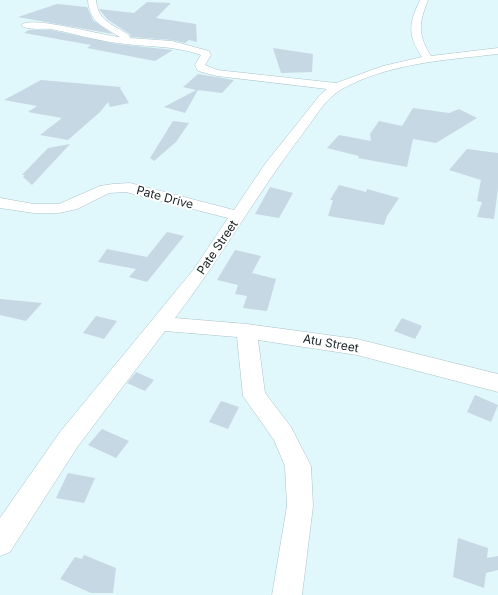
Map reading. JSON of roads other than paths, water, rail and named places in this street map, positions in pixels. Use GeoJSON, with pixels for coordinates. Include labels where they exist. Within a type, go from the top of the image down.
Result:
{"type":"FeatureCollection","features":[{"type":"Feature","properties":{"kind":"street"},"geometry":{"type":"LineString","coordinates":[[92,0],[93,14],[98,20],[130,40]]}},
{"type":"Feature","properties":{"kind":"street"},"geometry":{"type":"LineString","coordinates":[[424,0],[416,15],[415,34],[419,45],[428,59]]}},
{"type":"Feature","properties":{"kind":"street"},"geometry":{"type":"LineString","coordinates":[[26,25],[55,27],[104,38],[172,44],[200,51],[206,55],[200,65],[202,69],[209,72],[337,87]]}},
{"type":"Feature","properties":{"kind":"street","name":"Pate Street"},"geometry":{"type":"LineString","coordinates":[[0,542],[69,439],[200,273],[270,166],[324,98],[337,87],[377,71],[428,59],[498,51]]}},
{"type":"Feature","properties":{"kind":"street","name":"Pate Drive"},"geometry":{"type":"LineString","coordinates":[[0,202],[54,210],[68,207],[101,191],[134,188],[237,216]]}},
{"type":"Feature","properties":{"kind":"street","name":"Atu Street"},"geometry":{"type":"LineString","coordinates":[[160,324],[247,331],[358,347],[498,383]]}},
{"type":"Feature","properties":{"kind":"street"},"geometry":{"type":"LineString","coordinates":[[247,331],[254,396],[283,434],[298,466],[300,506],[287,595]]}}]}
